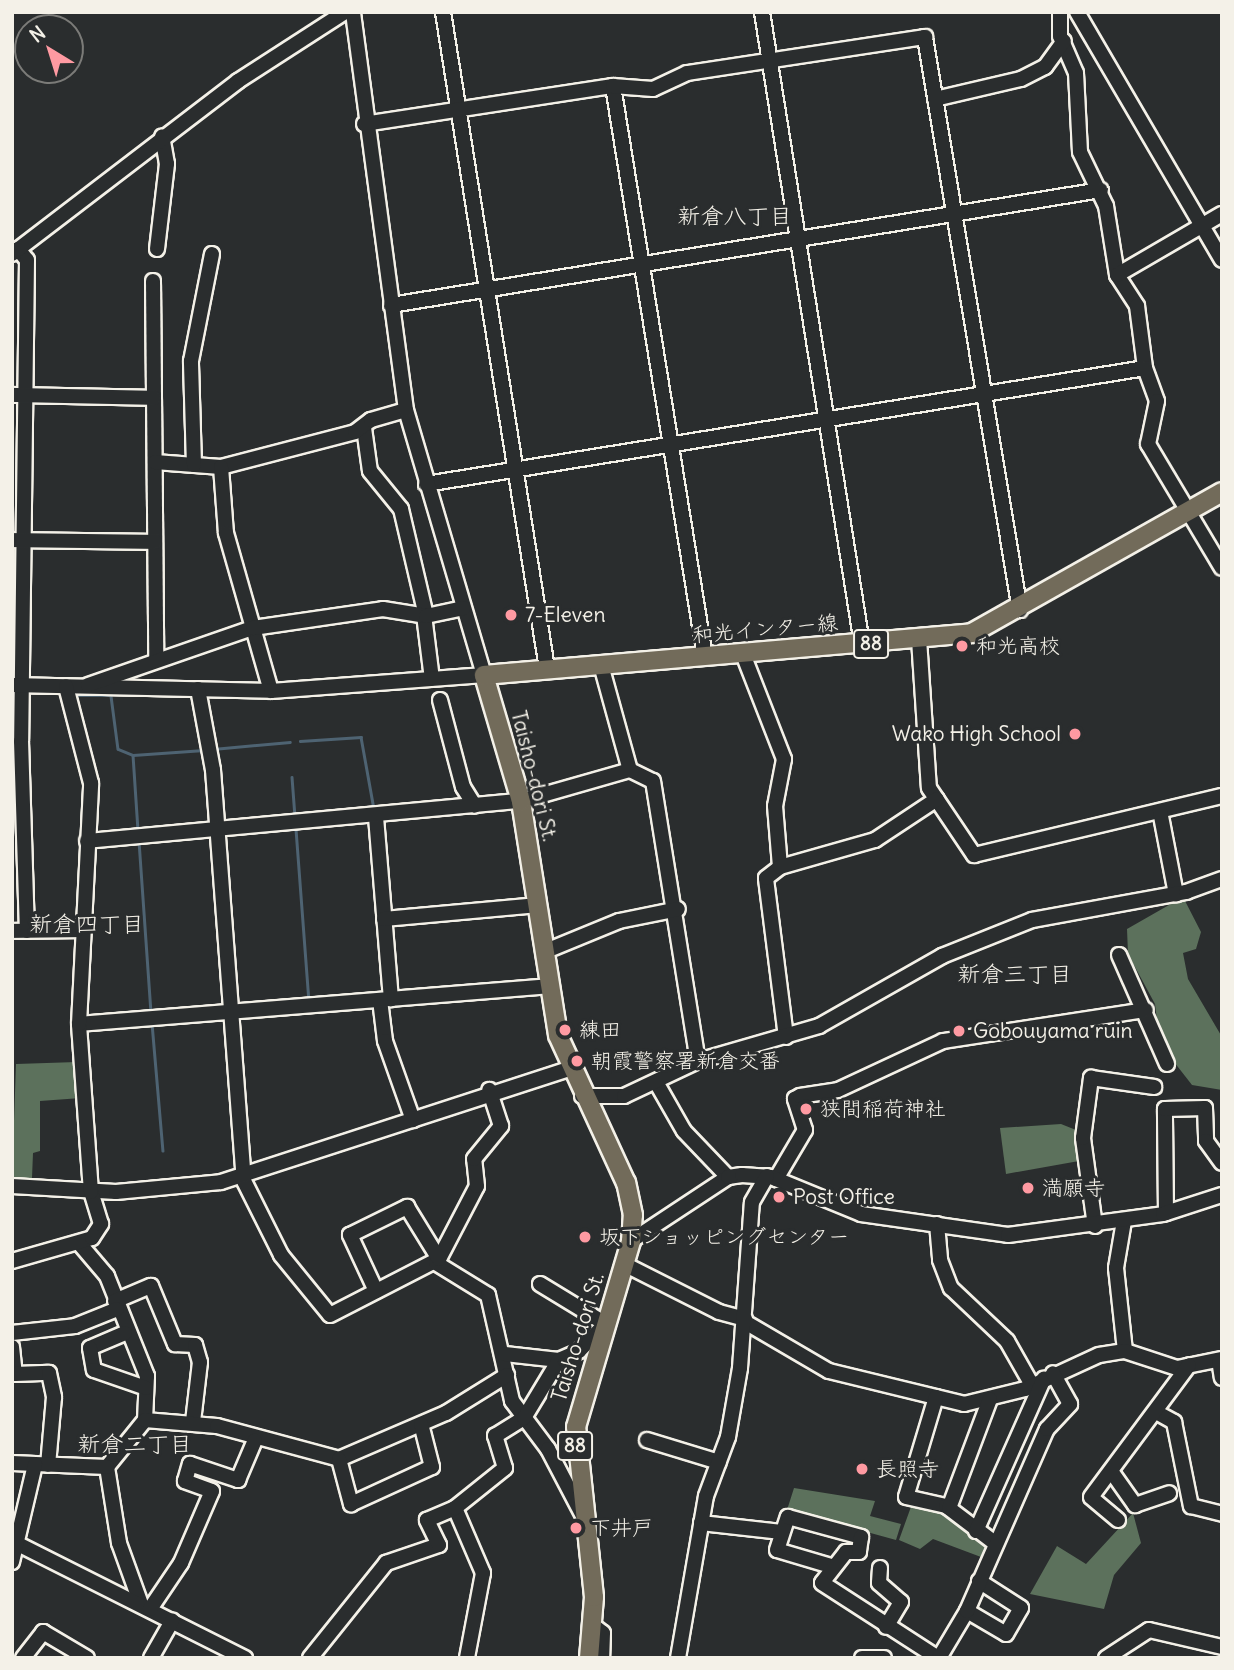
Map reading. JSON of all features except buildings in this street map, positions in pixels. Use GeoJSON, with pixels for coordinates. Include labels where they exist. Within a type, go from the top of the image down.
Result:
{"type":"FeatureCollection","features":[{"type":"Feature","properties":{"kind":"main road","name":"和光インター線"},"geometry":{"type":"LineString","coordinates":[[484,675],[972,633],[1020,610],[1222,492]]}},
{"type":"Feature","properties":{"kind":"main road","name":"Taisho-dori St."},"geometry":{"type":"LineString","coordinates":[[484,675],[521,801],[550,986],[569,1069],[626,1183],[631,1241],[604,1324],[576,1427],[594,1626],[589,1658]]}},
{"type":"Feature","properties":{"kind":"street"},"geometry":{"type":"LineString","coordinates":[[80,930],[20,931],[17,794],[21,731],[15,686],[18,395],[27,260],[15,252],[162,136],[345,12]]}},
{"type":"Feature","properties":{"kind":"street"},"geometry":{"type":"LineString","coordinates":[[15,686],[271,691],[484,675],[406,411],[364,124],[353,12]]}},
{"type":"Feature","properties":{"kind":"street"},"geometry":{"type":"LineString","coordinates":[[443,12],[547,669]]}},
{"type":"Feature","properties":{"kind":"street"},"geometry":{"type":"LineString","coordinates":[[762,12],[862,644]]}},
{"type":"Feature","properties":{"kind":"street"},"geometry":{"type":"LineString","coordinates":[[1060,12],[1064,41],[1076,73],[1080,152],[1101,190],[1117,275],[1137,306],[1145,368],[1157,401],[1147,444],[1222,568]]}},
{"type":"Feature","properties":{"kind":"street"},"geometry":{"type":"LineString","coordinates":[[1077,12],[1222,260]]}},
{"type":"Feature","properties":{"kind":"street"},"geometry":{"type":"LineString","coordinates":[[364,124],[613,86],[670,86],[687,73],[925,37],[982,394],[1020,610]]}},
{"type":"Feature","properties":{"kind":"street"},"geometry":{"type":"LineString","coordinates":[[935,99],[1021,79],[1045,67],[1064,41]]}},
{"type":"Feature","properties":{"kind":"street"},"geometry":{"type":"LineString","coordinates":[[613,86],[705,657]]}},
{"type":"Feature","properties":{"kind":"street"},"geometry":{"type":"LineString","coordinates":[[157,249],[167,164],[162,136]]}},
{"type":"Feature","properties":{"kind":"street"},"geometry":{"type":"LineString","coordinates":[[391,305],[1101,190]]}},
{"type":"Feature","properties":{"kind":"street"},"geometry":{"type":"LineString","coordinates":[[1117,275],[1222,214]]}},
{"type":"Feature","properties":{"kind":"street"},"geometry":{"type":"LineString","coordinates":[[194,465],[191,361],[212,254]]}},
{"type":"Feature","properties":{"kind":"street"},"geometry":{"type":"LineString","coordinates":[[153,281],[156,659]]}},
{"type":"Feature","properties":{"kind":"street"},"geometry":{"type":"LineString","coordinates":[[426,484],[1145,368]]}},
{"type":"Feature","properties":{"kind":"street"},"geometry":{"type":"LineString","coordinates":[[18,395],[154,398]]}},
{"type":"Feature","properties":{"kind":"street"},"geometry":{"type":"LineString","coordinates":[[155,462],[221,467],[364,428],[371,420],[406,411]]}},
{"type":"Feature","properties":{"kind":"street"},"geometry":{"type":"LineString","coordinates":[[364,428],[370,471],[401,509],[425,616],[432,679]]}},
{"type":"Feature","properties":{"kind":"street"},"geometry":{"type":"LineString","coordinates":[[221,467],[226,533],[271,691]]}},
{"type":"Feature","properties":{"kind":"street"},"geometry":{"type":"LineString","coordinates":[[17,540],[155,542]]}},
{"type":"Feature","properties":{"kind":"street"},"geometry":{"type":"LineString","coordinates":[[86,686],[156,659],[253,628],[383,609],[425,616],[463,608]]}},
{"type":"Feature","properties":{"kind":"street"},"geometry":{"type":"LineString","coordinates":[[919,639],[929,788],[974,855],[1222,796]]}},
{"type":"Feature","properties":{"kind":"street"},"geometry":{"type":"LineString","coordinates":[[743,654],[785,768],[775,806],[780,867]]}},
{"type":"Feature","properties":{"kind":"street"},"geometry":{"type":"LineString","coordinates":[[601,665],[630,770]]}},
{"type":"Feature","properties":{"kind":"street"},"geometry":{"type":"LineString","coordinates":[[12,1261],[79,1243],[101,1224],[91,1192],[79,1024],[80,930],[91,783],[66,686]]}},
{"type":"Feature","properties":{"kind":"street"},"geometry":{"type":"LineString","coordinates":[[198,689],[217,830],[243,1177],[281,1255],[330,1315],[438,1261],[477,1186],[474,1159],[501,1126],[489,1090]]}},
{"type":"Feature","properties":{"kind":"street"},"geometry":{"type":"LineString","coordinates":[[440,700],[463,787],[475,806]]}},
{"type":"Feature","properties":{"kind":"street"},"geometry":{"type":"LineString","coordinates":[[12,712],[21,731]]}},
{"type":"Feature","properties":{"kind":"street"},"geometry":{"type":"LineString","coordinates":[[87,841],[376,817],[521,801],[630,770],[653,781],[678,909],[698,1061]]}},
{"type":"Feature","properties":{"kind":"street"},"geometry":{"type":"LineString","coordinates":[[786,1037],[764,892],[766,878],[780,867],[875,841],[937,799]]}},
{"type":"Feature","properties":{"kind":"street"},"geometry":{"type":"LineString","coordinates":[[1160,811],[1177,894]]}},
{"type":"Feature","properties":{"kind":"street"},"geometry":{"type":"LineString","coordinates":[[376,817],[384,919],[385,1041],[413,1121]]}},
{"type":"Feature","properties":{"kind":"street"},"geometry":{"type":"LineString","coordinates":[[582,1096],[624,1096],[698,1061],[786,1037],[839,1016],[942,956],[1032,920],[1177,894],[1222,879]]}},
{"type":"Feature","properties":{"kind":"street"},"geometry":{"type":"LineString","coordinates":[[384,919],[538,905]]}},
{"type":"Feature","properties":{"kind":"street"},"geometry":{"type":"LineString","coordinates":[[546,951],[619,922],[678,909]]}},
{"type":"Feature","properties":{"kind":"street"},"geometry":{"type":"LineString","coordinates":[[1119,955],[1146,1010],[1156,1048],[1167,1064]]}},
{"type":"Feature","properties":{"kind":"street"},"geometry":{"type":"LineString","coordinates":[[79,1024],[550,986]]}},
{"type":"Feature","properties":{"kind":"street"},"geometry":{"type":"LineString","coordinates":[[678,1658],[701,1523],[719,1462],[745,1321],[752,1202],[805,1130],[795,1099],[838,1090],[943,1041],[1146,1010]]}},
{"type":"Feature","properties":{"kind":"street"},"geometry":{"type":"LineString","coordinates":[[12,1186],[82,1186],[91,1192],[243,1177],[413,1121],[489,1090],[569,1069]]}},
{"type":"Feature","properties":{"kind":"street"},"geometry":{"type":"LineString","coordinates":[[1095,1227],[1083,1138],[1091,1078],[1154,1087]]}},
{"type":"Feature","properties":{"kind":"street"},"geometry":{"type":"LineString","coordinates":[[656,1082],[692,1142],[728,1177]]}},
{"type":"Feature","properties":{"kind":"street"},"geometry":{"type":"LineString","coordinates":[[1166,1213],[1165,1109],[1205,1108],[1206,1141],[1222,1163]]}},
{"type":"Feature","properties":{"kind":"street"},"geometry":{"type":"LineString","coordinates":[[631,1241],[728,1177],[772,1178],[845,1209],[1008,1235],[1095,1227],[1166,1213],[1222,1195]]}},
{"type":"Feature","properties":{"kind":"street"},"geometry":{"type":"LineString","coordinates":[[376,1291],[349,1235],[407,1207],[438,1261],[488,1295],[505,1354],[507,1375],[524,1418],[583,1516]]}},
{"type":"Feature","properties":{"kind":"street"},"geometry":{"type":"LineString","coordinates":[[1124,1221],[1116,1268],[1125,1351]]}},
{"type":"Feature","properties":{"kind":"street"},"geometry":{"type":"LineString","coordinates":[[831,1566],[777,1550],[788,1517],[862,1537],[859,1552],[846,1552],[831,1566],[822,1583],[886,1627],[939,1658],[967,1611],[1047,1429],[1070,1404],[951,1288],[940,1260],[937,1224]]}},
{"type":"Feature","properties":{"kind":"street"},"geometry":{"type":"LineString","coordinates":[[79,1243],[107,1276],[125,1333],[145,1366],[145,1420],[107,1467],[119,1543],[145,1607]]}},
{"type":"Feature","properties":{"kind":"street"},"geometry":{"type":"LineString","coordinates":[[624,1264],[719,1312],[745,1321],[829,1371],[964,1404],[990,1399],[1125,1351],[1158,1366],[1220,1360],[1222,1378]]}},
{"type":"Feature","properties":{"kind":"street"},"geometry":{"type":"LineString","coordinates":[[505,1354],[559,1360],[579,1352],[604,1324],[540,1284]]}},
{"type":"Feature","properties":{"kind":"street"},"geometry":{"type":"LineString","coordinates":[[12,1333],[75,1326],[150,1286],[175,1344],[195,1345],[200,1362],[193,1422]]}},
{"type":"Feature","properties":{"kind":"street"},"geometry":{"type":"LineString","coordinates":[[125,1333],[90,1348],[94,1370],[146,1388]]}},
{"type":"Feature","properties":{"kind":"street"},"geometry":{"type":"LineString","coordinates":[[12,1347],[15,1374],[49,1373],[54,1398],[42,1465],[15,1542],[12,1562]]}},
{"type":"Feature","properties":{"kind":"street"},"geometry":{"type":"LineString","coordinates":[[310,1658],[386,1563],[439,1545],[427,1520],[455,1508],[505,1468],[495,1436],[524,1418],[559,1360]]}},
{"type":"Feature","properties":{"kind":"street"},"geometry":{"type":"LineString","coordinates":[[1118,1520],[1091,1497],[1189,1365]]}},
{"type":"Feature","properties":{"kind":"street"},"geometry":{"type":"LineString","coordinates":[[145,1420],[193,1422],[255,1440],[339,1459],[421,1424],[507,1375]]}},
{"type":"Feature","properties":{"kind":"street"},"geometry":{"type":"LineString","coordinates":[[976,1531],[1043,1379]]}},
{"type":"Feature","properties":{"kind":"street"},"geometry":{"type":"LineString","coordinates":[[936,1397],[906,1497],[949,1508],[995,1543]]}},
{"type":"Feature","properties":{"kind":"street"},"geometry":{"type":"LineString","coordinates":[[949,1508],[990,1399]]}},
{"type":"Feature","properties":{"kind":"street"},"geometry":{"type":"LineString","coordinates":[[1156,1412],[1174,1422],[1191,1506],[1222,1514]]}},
{"type":"Feature","properties":{"kind":"street"},"geometry":{"type":"LineString","coordinates":[[339,1459],[351,1504],[432,1467],[421,1424]]}},
{"type":"Feature","properties":{"kind":"street"},"geometry":{"type":"LineString","coordinates":[[145,1607],[181,1563],[212,1491],[185,1480],[190,1464],[238,1480],[255,1440]]}},
{"type":"Feature","properties":{"kind":"street"},"geometry":{"type":"LineString","coordinates":[[647,1440],[719,1462]]}},
{"type":"Feature","properties":{"kind":"street"},"geometry":{"type":"LineString","coordinates":[[12,1463],[107,1467]]}},
{"type":"Feature","properties":{"kind":"street"},"geometry":{"type":"LineString","coordinates":[[1111,1471],[1135,1505],[1168,1493]]}},
{"type":"Feature","properties":{"kind":"street"},"geometry":{"type":"LineString","coordinates":[[455,1508],[482,1565],[467,1658]]}},
{"type":"Feature","properties":{"kind":"street"},"geometry":{"type":"LineString","coordinates":[[701,1523],[781,1532]]}},
{"type":"Feature","properties":{"kind":"street"},"geometry":{"type":"LineString","coordinates":[[15,1542],[245,1658]]}},
{"type":"Feature","properties":{"kind":"street"},"geometry":{"type":"LineString","coordinates":[[880,1568],[879,1583],[901,1602],[886,1627]]}},
{"type":"Feature","properties":{"kind":"street"},"geometry":{"type":"LineString","coordinates":[[967,1611],[1006,1634],[1021,1608],[979,1581]]}},
{"type":"Feature","properties":{"kind":"street"},"geometry":{"type":"LineString","coordinates":[[151,1658],[172,1621]]}},
{"type":"Feature","properties":{"kind":"street"},"geometry":{"type":"LineString","coordinates":[[594,1626],[603,1633],[602,1658]]}},
{"type":"Feature","properties":{"kind":"street"},"geometry":{"type":"LineString","coordinates":[[1106,1658],[1149,1630],[1222,1647]]}},
{"type":"Feature","properties":{"kind":"street"},"geometry":{"type":"LineString","coordinates":[[23,1658],[43,1632],[87,1658]]}},
{"type":"Feature","properties":{"kind":"street"},"geometry":{"type":"LineString","coordinates":[[863,1658],[884,1658]]}},
{"type":"Feature","properties":{"kind":"green space"},"geometry":{"type":"Polygon","coordinates":[[[1183,897],[1201,932],[1196,949],[1183,953],[1188,979],[1222,1037],[1222,1090],[1192,1085],[1160,1044],[1155,1004],[1128,954],[1127,929],[1183,897]]]}},
{"type":"Feature","properties":{"kind":"green space"},"geometry":{"type":"Polygon","coordinates":[[[77,1062],[81,1098],[40,1101],[40,1151],[33,1153],[32,1178],[12,1178],[16,1064],[77,1062]]]}},
{"type":"Feature","properties":{"kind":"green space"},"geometry":{"type":"Polygon","coordinates":[[[1061,1124],[1076,1130],[1079,1161],[1006,1174],[1000,1128],[1061,1124]]]}},
{"type":"Feature","properties":{"kind":"green space"},"geometry":{"type":"Polygon","coordinates":[[[794,1488],[875,1501],[870,1516],[901,1524],[896,1540],[787,1510],[794,1488]]]}},
{"type":"Feature","properties":{"kind":"green space"},"geometry":{"type":"Polygon","coordinates":[[[912,1504],[944,1511],[986,1543],[981,1557],[933,1539],[920,1549],[899,1540],[912,1504]]]}},
{"type":"Feature","properties":{"kind":"green space"},"geometry":{"type":"Polygon","coordinates":[[[1133,1513],[1141,1543],[1114,1575],[1104,1609],[1030,1594],[1057,1546],[1086,1564],[1133,1513]]]}},
{"type":"Feature","properties":{"kind":"waterway"},"geometry":{"type":"LineString","coordinates":[[78,696],[111,696],[118,749],[133,755],[204,750]]}},
{"type":"Feature","properties":{"kind":"waterway"},"geometry":{"type":"LineString","coordinates":[[300,741],[361,737],[374,809]]}},
{"type":"Feature","properties":{"kind":"waterway"},"geometry":{"type":"LineString","coordinates":[[213,749],[290,742]]}},
{"type":"Feature","properties":{"kind":"waterway"},"geometry":{"type":"LineString","coordinates":[[133,755],[138,831]]}},
{"type":"Feature","properties":{"kind":"waterway"},"geometry":{"type":"LineString","coordinates":[[292,777],[295,817]]}},
{"type":"Feature","properties":{"kind":"waterway"},"geometry":{"type":"LineString","coordinates":[[296,829],[309,1000]]}},
{"type":"Feature","properties":{"kind":"waterway"},"geometry":{"type":"LineString","coordinates":[[139,841],[151,1012]]}},
{"type":"Feature","properties":{"kind":"waterway"},"geometry":{"type":"LineString","coordinates":[[152,1023],[163,1151]]}},
{"type":"Feature","properties":{"kind":"place","name":"7-Eleven"},"geometry":{"type":"Point","coordinates":[511,615]}},
{"type":"Feature","properties":{"kind":"place","name":"和光高校"},"geometry":{"type":"Point","coordinates":[962,646]}},
{"type":"Feature","properties":{"kind":"place","name":"Wako High School"},"geometry":{"type":"Point","coordinates":[1075,734]}},
{"type":"Feature","properties":{"kind":"place","name":"練田"},"geometry":{"type":"Point","coordinates":[565,1030]}},
{"type":"Feature","properties":{"kind":"place","name":"Gobouyama ruin"},"geometry":{"type":"Point","coordinates":[959,1031]}},
{"type":"Feature","properties":{"kind":"place","name":"朝霞警察署新倉交番"},"geometry":{"type":"Point","coordinates":[577,1061]}},
{"type":"Feature","properties":{"kind":"place","name":"狭間稲荷神社"},"geometry":{"type":"Point","coordinates":[806,1109]}},
{"type":"Feature","properties":{"kind":"place","name":"満願寺"},"geometry":{"type":"Point","coordinates":[1028,1188]}},
{"type":"Feature","properties":{"kind":"place","name":"Post Office"},"geometry":{"type":"Point","coordinates":[779,1197]}},
{"type":"Feature","properties":{"kind":"place","name":"坂下ショッピングセンター"},"geometry":{"type":"Point","coordinates":[585,1237]}},
{"type":"Feature","properties":{"kind":"place","name":"長照寺"},"geometry":{"type":"Point","coordinates":[862,1469]}},
{"type":"Feature","properties":{"kind":"place","name":"下井戸"},"geometry":{"type":"Point","coordinates":[576,1528]}},
{"type":"Feature","properties":{"kind":"district","name":"新倉八丁目"},"geometry":{"type":"Point","coordinates":[735,216]}},
{"type":"Feature","properties":{"kind":"district","name":"新倉四丁目"},"geometry":{"type":"Point","coordinates":[87,924]}},
{"type":"Feature","properties":{"kind":"district","name":"新倉三丁目"},"geometry":{"type":"Point","coordinates":[1015,974]}},
{"type":"Feature","properties":{"kind":"district","name":"新倉二丁目"},"geometry":{"type":"Point","coordinates":[135,1444]}}]}
